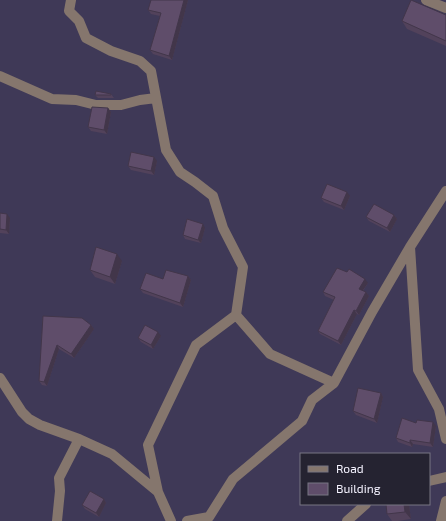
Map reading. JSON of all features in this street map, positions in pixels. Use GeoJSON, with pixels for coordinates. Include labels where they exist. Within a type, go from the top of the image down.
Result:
{"type":"FeatureCollection","features":[{"type":"Feature","properties":{"kind":"street"},"geometry":{"type":"LineString","coordinates":[[71,0],[69,11],[79,21],[86,38],[111,51],[140,61],[151,71],[166,150],[180,172],[213,196],[223,228],[243,268],[236,315],[196,345],[148,445],[158,492],[171,521]]}},
{"type":"Feature","properties":{"kind":"street"},"geometry":{"type":"LineString","coordinates":[[426,0],[446,8]]}},
{"type":"Feature","properties":{"kind":"street"},"geometry":{"type":"LineString","coordinates":[[0,76],[52,99],[76,100],[96,105],[121,105],[156,98]]}},
{"type":"Feature","properties":{"kind":"street"},"geometry":{"type":"LineString","coordinates":[[187,521],[208,517],[233,479],[302,421],[312,400],[334,383],[372,312],[410,247],[446,191]]}},
{"type":"Feature","properties":{"kind":"street"},"geometry":{"type":"LineString","coordinates":[[410,247],[418,370],[439,409],[446,439]]}},
{"type":"Feature","properties":{"kind":"street"},"geometry":{"type":"LineString","coordinates":[[236,315],[270,354],[334,383]]}},
{"type":"Feature","properties":{"kind":"street"},"geometry":{"type":"LineString","coordinates":[[0,378],[22,412],[29,419],[40,425],[79,439],[112,454],[158,492]]}},
{"type":"Feature","properties":{"kind":"street"},"geometry":{"type":"LineString","coordinates":[[57,521],[60,478],[79,439]]}},
{"type":"Feature","properties":{"kind":"street"},"geometry":{"type":"LineString","coordinates":[[430,481],[446,477]]}},
{"type":"Feature","properties":{"kind":"street"},"geometry":{"type":"LineString","coordinates":[[441,521],[446,501]]}},
{"type":"Feature","properties":{"kind":"street"},"geometry":{"type":"LineString","coordinates":[[347,521],[365,505]]}},
{"type":"Feature","properties":{"kind":"building"},"geometry":{"type":"Polygon","coordinates":[[[151,0],[184,0],[169,56],[150,50],[161,13],[148,10],[151,0]]]}},
{"type":"Feature","properties":{"kind":"building"},"geometry":{"type":"Polygon","coordinates":[[[411,0],[446,15],[446,41],[402,21],[411,0]]]}},
{"type":"Feature","properties":{"kind":"building"},"geometry":{"type":"Polygon","coordinates":[[[96,91],[111,94],[111,95],[95,95],[96,91]]]}},
{"type":"Feature","properties":{"kind":"building"},"geometry":{"type":"Polygon","coordinates":[[[92,107],[108,108],[104,130],[88,127],[92,107]]]}},
{"type":"Feature","properties":{"kind":"building"},"geometry":{"type":"Polygon","coordinates":[[[131,152],[154,157],[151,171],[128,166],[131,152]]]}},
{"type":"Feature","properties":{"kind":"building"},"geometry":{"type":"Polygon","coordinates":[[[327,184],[347,192],[341,206],[321,198],[327,184]]]}},
{"type":"Feature","properties":{"kind":"building"},"geometry":{"type":"Polygon","coordinates":[[[374,204],[394,215],[387,228],[366,217],[374,204]]]}},
{"type":"Feature","properties":{"kind":"building"},"geometry":{"type":"Polygon","coordinates":[[[0,213],[7,214],[6,230],[0,229],[0,213]]]}},
{"type":"Feature","properties":{"kind":"building"},"geometry":{"type":"Polygon","coordinates":[[[187,219],[203,224],[198,240],[183,235],[187,219]]]}},
{"type":"Feature","properties":{"kind":"building"},"geometry":{"type":"Polygon","coordinates":[[[96,247],[117,254],[110,277],[90,270],[96,247]]]}},
{"type":"Feature","properties":{"kind":"building"},"geometry":{"type":"Polygon","coordinates":[[[337,268],[347,272],[349,269],[365,279],[359,289],[366,292],[356,311],[354,310],[338,341],[318,331],[335,297],[323,292],[337,268]]]}},
{"type":"Feature","properties":{"kind":"building"},"geometry":{"type":"Polygon","coordinates":[[[166,270],[188,276],[180,303],[140,289],[146,273],[163,279],[166,270]]]}},
{"type":"Feature","properties":{"kind":"building"},"geometry":{"type":"Polygon","coordinates":[[[43,316],[82,318],[91,325],[71,354],[57,345],[44,382],[39,381],[43,316]]]}},
{"type":"Feature","properties":{"kind":"building"},"geometry":{"type":"Polygon","coordinates":[[[145,325],[158,332],[151,345],[138,338],[145,325]]]}},
{"type":"Feature","properties":{"kind":"building"},"geometry":{"type":"Polygon","coordinates":[[[358,388],[381,393],[374,419],[353,411],[358,388]]]}},
{"type":"Feature","properties":{"kind":"building"},"geometry":{"type":"Polygon","coordinates":[[[402,418],[416,423],[417,420],[433,422],[430,443],[410,440],[410,443],[396,438],[402,418]]]}},
{"type":"Feature","properties":{"kind":"building"},"geometry":{"type":"Polygon","coordinates":[[[90,491],[104,499],[96,513],[82,505],[90,491]]]}},
{"type":"Feature","properties":{"kind":"building"},"geometry":{"type":"Polygon","coordinates":[[[386,505],[404,505],[405,512],[387,514],[386,505]]]}}]}
